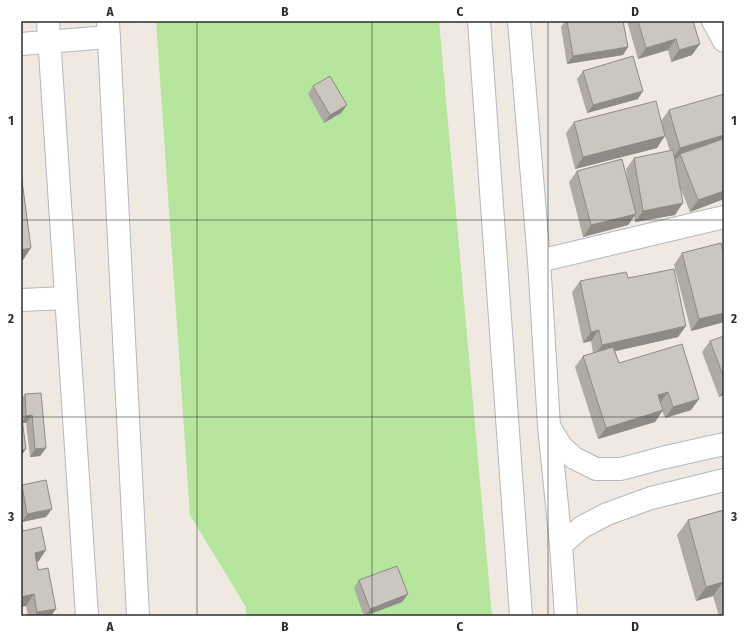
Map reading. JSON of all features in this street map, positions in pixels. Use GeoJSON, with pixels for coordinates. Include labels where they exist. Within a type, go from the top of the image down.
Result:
{"type":"FeatureCollection","features":[{"type":"Feature","properties":{"kind":"street"},"geometry":{"type":"LineString","coordinates":[[479,21],[521,616]]}},
{"type":"Feature","properties":{"kind":"street"},"geometry":{"type":"LineString","coordinates":[[519,21],[539,261],[549,426],[561,545],[566,616]]}},
{"type":"Feature","properties":{"kind":"street"},"geometry":{"type":"LineString","coordinates":[[713,21],[724,41]]}},
{"type":"Feature","properties":{"kind":"street"},"geometry":{"type":"LineString","coordinates":[[21,44],[48,32],[109,29],[138,616]]}},
{"type":"Feature","properties":{"kind":"street"},"geometry":{"type":"LineString","coordinates":[[48,32],[87,616]]}},
{"type":"Feature","properties":{"kind":"street"},"geometry":{"type":"LineString","coordinates":[[539,261],[724,217]]}},
{"type":"Feature","properties":{"kind":"street"},"geometry":{"type":"LineString","coordinates":[[21,300],[66,298]]}},
{"type":"Feature","properties":{"kind":"street"},"geometry":{"type":"LineString","coordinates":[[549,426],[561,446],[574,458],[596,469],[621,469],[724,444]]}},
{"type":"Feature","properties":{"kind":"street"},"geometry":{"type":"LineString","coordinates":[[561,545],[582,526],[607,514],[651,498],[724,480]]}},
{"type":"Feature","properties":{"kind":"green space"},"geometry":{"type":"Polygon","coordinates":[[[156,21],[439,21],[492,616],[246,616],[246,607],[190,515],[156,21]]]}},
{"type":"Feature","properties":{"kind":"building"},"geometry":{"type":"Polygon","coordinates":[[[567,21],[623,21],[628,47],[573,56],[567,21]]]}},
{"type":"Feature","properties":{"kind":"building"},"geometry":{"type":"Polygon","coordinates":[[[638,21],[693,21],[700,44],[679,50],[676,39],[646,48],[638,21]]]}},
{"type":"Feature","properties":{"kind":"building"},"geometry":{"type":"Polygon","coordinates":[[[633,56],[643,91],[593,105],[583,71],[633,56]]]}},
{"type":"Feature","properties":{"kind":"building"},"geometry":{"type":"Polygon","coordinates":[[[330,76],[347,105],[330,115],[313,86],[330,76]]]}},
{"type":"Feature","properties":{"kind":"building"},"geometry":{"type":"Polygon","coordinates":[[[724,94],[724,135],[680,148],[669,110],[724,94]]]}},
{"type":"Feature","properties":{"kind":"building"},"geometry":{"type":"Polygon","coordinates":[[[656,101],[665,136],[583,157],[574,122],[656,101]]]}},
{"type":"Feature","properties":{"kind":"building"},"geometry":{"type":"Polygon","coordinates":[[[723,139],[724,191],[698,200],[680,154],[723,139]]]}},
{"type":"Feature","properties":{"kind":"building"},"geometry":{"type":"Polygon","coordinates":[[[673,150],[683,203],[643,211],[634,158],[673,150]]]}},
{"type":"Feature","properties":{"kind":"building"},"geometry":{"type":"Polygon","coordinates":[[[622,159],[636,214],[591,225],[577,171],[622,159]]]}},
{"type":"Feature","properties":{"kind":"building"},"geometry":{"type":"Polygon","coordinates":[[[21,173],[31,248],[21,250],[21,173]]]}},
{"type":"Feature","properties":{"kind":"building"},"geometry":{"type":"Polygon","coordinates":[[[721,243],[724,255],[724,313],[699,319],[682,253],[721,243]]]}},
{"type":"Feature","properties":{"kind":"building"},"geometry":{"type":"Polygon","coordinates":[[[674,269],[686,326],[602,345],[599,330],[591,332],[580,281],[626,272],[628,278],[674,269]]]}},
{"type":"Feature","properties":{"kind":"building"},"geometry":{"type":"Polygon","coordinates":[[[724,336],[724,378],[710,341],[724,336]]]}},
{"type":"Feature","properties":{"kind":"building"},"geometry":{"type":"Polygon","coordinates":[[[682,344],[699,399],[673,407],[668,392],[658,395],[663,410],[606,428],[583,356],[613,347],[619,363],[682,344]]]}},
{"type":"Feature","properties":{"kind":"building"},"geometry":{"type":"Polygon","coordinates":[[[41,393],[46,448],[35,449],[32,415],[26,416],[25,394],[41,393]]]}},
{"type":"Feature","properties":{"kind":"building"},"geometry":{"type":"Polygon","coordinates":[[[21,411],[26,449],[21,450],[21,411]]]}},
{"type":"Feature","properties":{"kind":"building"},"geometry":{"type":"Polygon","coordinates":[[[46,480],[52,509],[27,514],[22,485],[46,480]]]}},
{"type":"Feature","properties":{"kind":"building"},"geometry":{"type":"Polygon","coordinates":[[[724,510],[724,584],[723,582],[706,587],[688,520],[724,510]]]}},
{"type":"Feature","properties":{"kind":"building"},"geometry":{"type":"Polygon","coordinates":[[[21,522],[23,531],[41,527],[46,550],[35,553],[38,570],[48,568],[56,609],[37,612],[34,594],[21,597],[21,522]]]}},
{"type":"Feature","properties":{"kind":"building"},"geometry":{"type":"Polygon","coordinates":[[[397,566],[408,594],[370,609],[359,580],[397,566]]]}}]}
